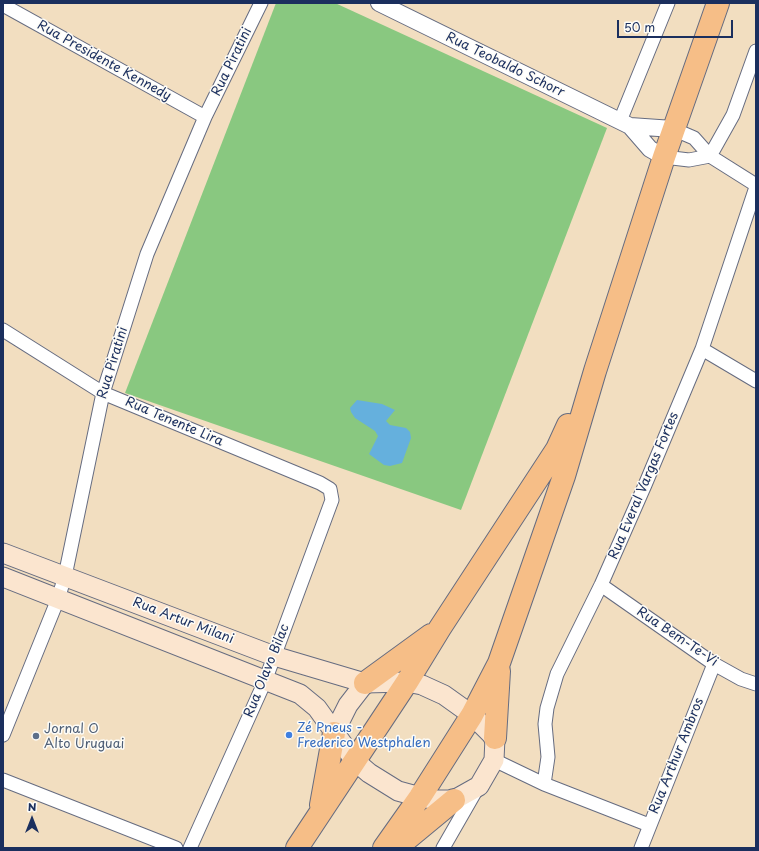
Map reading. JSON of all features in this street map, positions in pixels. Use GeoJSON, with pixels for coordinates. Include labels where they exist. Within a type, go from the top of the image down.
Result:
{"type":"FeatureCollection","features":[{"type":"Feature","properties":{"kind":"highway"},"geometry":{"type":"LineString","coordinates":[[384,848],[420,798],[472,715],[499,663],[564,476],[595,371],[673,129],[718,3]]}},
{"type":"Feature","properties":{"kind":"highway"},"geometry":{"type":"LineString","coordinates":[[297,848],[407,682],[440,628],[557,449],[595,371]]}},
{"type":"Feature","properties":{"kind":"highway"},"geometry":{"type":"LineString","coordinates":[[365,683],[440,628]]}},
{"type":"Feature","properties":{"kind":"highway"},"geometry":{"type":"LineString","coordinates":[[495,738],[499,663]]}},
{"type":"Feature","properties":{"kind":"highway"},"geometry":{"type":"LineString","coordinates":[[318,818],[334,733]]}},
{"type":"Feature","properties":{"kind":"highway"},"geometry":{"type":"LineString","coordinates":[[396,848],[454,800]]}},
{"type":"Feature","properties":{"kind":"main road","name":"Rua Artur Milani"},"geometry":{"type":"LineString","coordinates":[[3,553],[274,656],[365,683],[407,682],[422,685],[444,695],[472,715],[495,738]]}},
{"type":"Feature","properties":{"kind":"main road","name":"Rua Artur Milani"},"geometry":{"type":"LineString","coordinates":[[3,577],[300,694],[317,708],[355,761],[369,773],[398,790],[420,798],[454,800]]}},
{"type":"Feature","properties":{"kind":"main road"},"geometry":{"type":"LineString","coordinates":[[136,630],[146,607]]}},
{"type":"Feature","properties":{"kind":"main road"},"geometry":{"type":"LineString","coordinates":[[334,733],[348,705],[365,683]]}},
{"type":"Feature","properties":{"kind":"main road"},"geometry":{"type":"LineString","coordinates":[[454,800],[479,786],[494,760],[495,738]]}},
{"type":"Feature","properties":{"kind":"street","name":"Rua Piratini"},"geometry":{"type":"LineString","coordinates":[[3,735],[58,599],[65,576],[103,393],[147,254],[205,117],[261,3]]}},
{"type":"Feature","properties":{"kind":"street","name":"Rua Teobaldo Schorr"},"geometry":{"type":"LineString","coordinates":[[379,3],[625,124],[650,149],[664,157],[689,160],[710,156]]}},
{"type":"Feature","properties":{"kind":"street"},"geometry":{"type":"LineString","coordinates":[[625,124],[668,3]]}},
{"type":"Feature","properties":{"kind":"street","name":"Rua Presidente Kennedy"},"geometry":{"type":"LineString","coordinates":[[3,4],[205,117]]}},
{"type":"Feature","properties":{"kind":"street"},"geometry":{"type":"LineString","coordinates":[[756,51],[733,115],[710,156],[756,186]]}},
{"type":"Feature","properties":{"kind":"street","name":"Rua Teobaldo Schorr"},"geometry":{"type":"LineString","coordinates":[[625,124],[673,129],[694,138],[710,156]]}},
{"type":"Feature","properties":{"kind":"street","name":"Rua Everal Vargas Fortes"},"geometry":{"type":"LineString","coordinates":[[544,784],[548,757],[545,724],[547,708],[557,674],[601,585],[702,349],[756,186]]}},
{"type":"Feature","properties":{"kind":"street","name":"Rua Tenente Lira"},"geometry":{"type":"LineString","coordinates":[[3,330],[103,393],[330,489]]}},
{"type":"Feature","properties":{"kind":"street"},"geometry":{"type":"LineString","coordinates":[[702,349],[756,381]]}},
{"type":"Feature","properties":{"kind":"street","name":"Rua Olavo Bilac"},"geometry":{"type":"LineString","coordinates":[[190,848],[265,681],[332,500],[330,489]]}},
{"type":"Feature","properties":{"kind":"street","name":"Rua Bem-Te-Vi"},"geometry":{"type":"LineString","coordinates":[[601,585],[714,664],[741,679],[756,684]]}},
{"type":"Feature","properties":{"kind":"street","name":"Rua Arthur Ambros"},"geometry":{"type":"LineString","coordinates":[[641,848],[649,824],[714,664]]}},
{"type":"Feature","properties":{"kind":"street"},"geometry":{"type":"LineString","coordinates":[[494,760],[544,784],[649,824]]}},
{"type":"Feature","properties":{"kind":"street"},"geometry":{"type":"LineString","coordinates":[[3,780],[176,848]]}},
{"type":"Feature","properties":{"kind":"street"},"geometry":{"type":"LineString","coordinates":[[444,848],[479,786]]}},
{"type":"Feature","properties":{"kind":"green space"},"geometry":{"type":"Polygon","coordinates":[[[276,3],[335,3],[607,128],[461,510],[125,393],[276,3]]]}},
{"type":"Feature","properties":{"kind":"water"},"geometry":{"type":"Polygon","coordinates":[[[357,400],[382,404],[395,410],[386,421],[390,425],[406,428],[410,432],[411,438],[402,463],[390,466],[384,465],[369,454],[378,436],[375,431],[355,418],[351,412],[350,408],[357,400]]]}},
{"type":"Feature","properties":{"kind":"place","name":"Zé Pneus - Frederico Westphalen"},"geometry":{"type":"Point","coordinates":[289,735]}},
{"type":"Feature","properties":{"kind":"place","name":"Jornal O Alto Uruguai"},"geometry":{"type":"Point","coordinates":[36,736]}}]}
